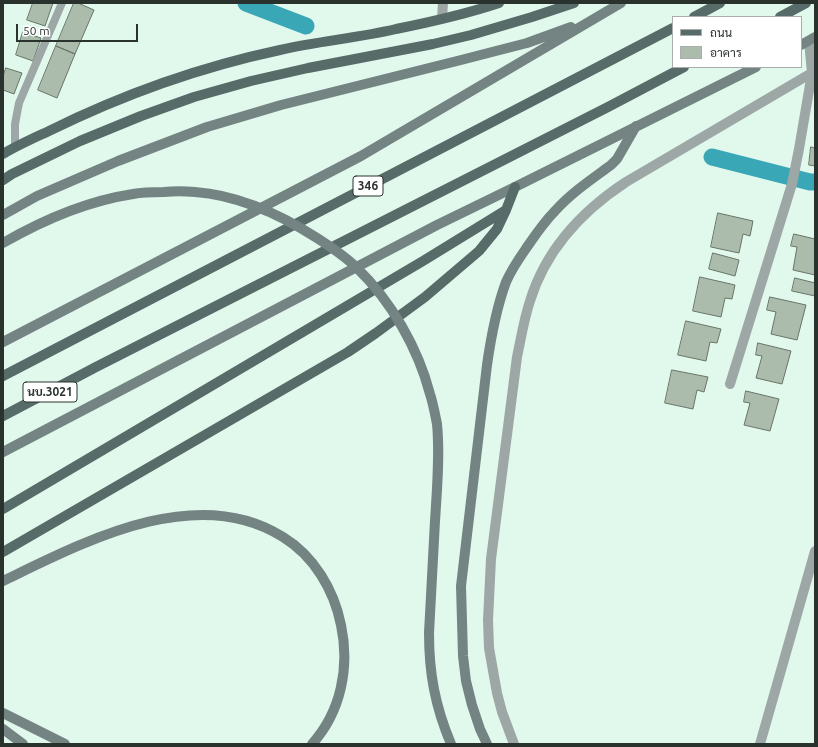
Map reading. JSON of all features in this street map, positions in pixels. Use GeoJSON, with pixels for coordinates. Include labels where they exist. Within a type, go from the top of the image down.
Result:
{"type":"FeatureCollection","features":[{"type":"Feature","properties":{"kind":"main road"},"geometry":{"type":"LineString","coordinates":[[3,154],[92,111],[143,90],[208,68],[281,49],[396,30],[499,3]]}},
{"type":"Feature","properties":{"kind":"main road"},"geometry":{"type":"LineString","coordinates":[[3,180],[80,141],[141,116],[194,97],[251,80],[434,44],[471,35],[574,3]]}},
{"type":"Feature","properties":{"kind":"main road","name":"346"},"geometry":{"type":"LineString","coordinates":[[3,342],[361,156],[621,3]]}},
{"type":"Feature","properties":{"kind":"main road"},"geometry":{"type":"LineString","coordinates":[[696,16],[720,3]]}},
{"type":"Feature","properties":{"kind":"main road"},"geometry":{"type":"LineString","coordinates":[[782,16],[806,3]]}},
{"type":"Feature","properties":{"kind":"main road"},"geometry":{"type":"LineString","coordinates":[[3,215],[37,196],[118,161],[207,127],[281,104],[454,62],[527,42],[593,19]]}},
{"type":"Feature","properties":{"kind":"main road","name":"346"},"geometry":{"type":"LineString","coordinates":[[64,344],[672,29]]}},
{"type":"Feature","properties":{"kind":"main road","name":"นบ.3021"},"geometry":{"type":"LineString","coordinates":[[3,416],[682,68]]}},
{"type":"Feature","properties":{"kind":"main road"},"geometry":{"type":"LineString","coordinates":[[3,452],[416,235],[754,68]]}},
{"type":"Feature","properties":{"kind":"main road"},"geometry":{"type":"LineString","coordinates":[[487,744],[480,729],[466,682],[463,656],[461,586],[487,365],[499,304],[507,280],[516,262],[540,228],[554,211],[572,194],[617,159],[636,126]]}},
{"type":"Feature","properties":{"kind":"main road"},"geometry":{"type":"LineString","coordinates":[[3,552],[348,352],[376,333],[425,297],[478,251],[498,229],[515,187]]}},
{"type":"Feature","properties":{"kind":"main road"},"geometry":{"type":"LineString","coordinates":[[3,243],[61,215],[87,205],[112,198],[149,192],[196,192],[239,200],[278,216],[333,248],[371,282],[406,332],[430,393],[437,424],[438,452],[429,654],[440,716],[451,744]]}},
{"type":"Feature","properties":{"kind":"main road"},"geometry":{"type":"LineString","coordinates":[[3,509],[423,261],[506,210]]}},
{"type":"Feature","properties":{"kind":"main road","name":"นบ.3021"},"geometry":{"type":"LineString","coordinates":[[3,376],[64,344]]}},
{"type":"Feature","properties":{"kind":"main road"},"geometry":{"type":"LineString","coordinates":[[3,581],[86,542],[140,525],[177,516],[211,515],[230,517],[243,519],[263,526],[297,547],[306,556],[321,575],[332,596],[341,623],[345,652],[344,675],[340,692],[334,710],[326,726],[312,744]]}},
{"type":"Feature","properties":{"kind":"main road"},"geometry":{"type":"LineString","coordinates":[[3,713],[65,744]]}},
{"type":"Feature","properties":{"kind":"main road"},"geometry":{"type":"LineString","coordinates":[[3,729],[23,744]]}},
{"type":"Feature","properties":{"kind":"street"},"geometry":{"type":"LineString","coordinates":[[442,18],[443,3]]}},
{"type":"Feature","properties":{"kind":"street"},"geometry":{"type":"LineString","coordinates":[[730,384],[792,184],[814,72],[808,41]]}},
{"type":"Feature","properties":{"kind":"street"},"geometry":{"type":"LineString","coordinates":[[514,744],[502,712],[494,679],[489,648],[488,620],[491,559],[517,357],[529,305],[539,277],[564,237],[591,208],[608,194],[814,72]]}},
{"type":"Feature","properties":{"kind":"street"},"geometry":{"type":"LineString","coordinates":[[760,744],[815,551]]}},
{"type":"Feature","properties":{"kind":"lane"},"geometry":{"type":"LineString","coordinates":[[15,147],[15,124],[19,103],[62,3]]}},
{"type":"Feature","properties":{"kind":"building"},"geometry":{"type":"Polygon","coordinates":[[[33,3],[53,3],[45,26],[27,20],[33,3]]]}},
{"type":"Feature","properties":{"kind":"building"},"geometry":{"type":"Polygon","coordinates":[[[74,3],[78,3],[94,10],[75,54],[56,46],[74,3]]]}},
{"type":"Feature","properties":{"kind":"building"},"geometry":{"type":"Polygon","coordinates":[[[23,32],[41,38],[33,61],[16,55],[23,32]]]}},
{"type":"Feature","properties":{"kind":"building"},"geometry":{"type":"Polygon","coordinates":[[[56,46],[75,54],[57,98],[38,90],[56,46]]]}},
{"type":"Feature","properties":{"kind":"building"},"geometry":{"type":"Polygon","coordinates":[[[6,68],[22,73],[14,94],[3,90],[3,77],[6,68]]]}},
{"type":"Feature","properties":{"kind":"building"},"geometry":{"type":"Polygon","coordinates":[[[811,147],[815,148],[815,166],[809,165],[811,147]]]}},
{"type":"Feature","properties":{"kind":"building"},"geometry":{"type":"Polygon","coordinates":[[[718,213],[753,221],[750,236],[743,234],[739,253],[711,247],[718,213]]]}},
{"type":"Feature","properties":{"kind":"building"},"geometry":{"type":"Polygon","coordinates":[[[794,234],[815,239],[815,275],[793,270],[797,247],[791,246],[794,234]]]}},
{"type":"Feature","properties":{"kind":"building"},"geometry":{"type":"Polygon","coordinates":[[[713,253],[739,260],[735,276],[709,269],[713,253]]]}},
{"type":"Feature","properties":{"kind":"building"},"geometry":{"type":"Polygon","coordinates":[[[700,277],[735,285],[732,299],[725,298],[721,317],[693,311],[700,277]]]}},
{"type":"Feature","properties":{"kind":"building"},"geometry":{"type":"Polygon","coordinates":[[[795,278],[815,283],[815,296],[792,291],[795,278]]]}},
{"type":"Feature","properties":{"kind":"building"},"geometry":{"type":"Polygon","coordinates":[[[770,297],[806,305],[797,340],[771,334],[776,312],[767,310],[770,297]]]}},
{"type":"Feature","properties":{"kind":"building"},"geometry":{"type":"Polygon","coordinates":[[[686,321],[721,329],[717,343],[710,342],[706,361],[678,355],[686,321]]]}},
{"type":"Feature","properties":{"kind":"building"},"geometry":{"type":"Polygon","coordinates":[[[758,343],[791,351],[782,384],[756,378],[762,356],[756,355],[758,343]]]}},
{"type":"Feature","properties":{"kind":"building"},"geometry":{"type":"Polygon","coordinates":[[[672,370],[708,377],[704,392],[697,390],[693,409],[665,403],[672,370]]]}},
{"type":"Feature","properties":{"kind":"building"},"geometry":{"type":"Polygon","coordinates":[[[746,391],[779,399],[770,431],[744,425],[750,403],[744,402],[746,391]]]}},
{"type":"Feature","properties":{"kind":"waterway"},"geometry":{"type":"LineString","coordinates":[[246,3],[306,26]]}},
{"type":"Feature","properties":{"kind":"waterway"},"geometry":{"type":"LineString","coordinates":[[712,157],[815,182]]}}]}
